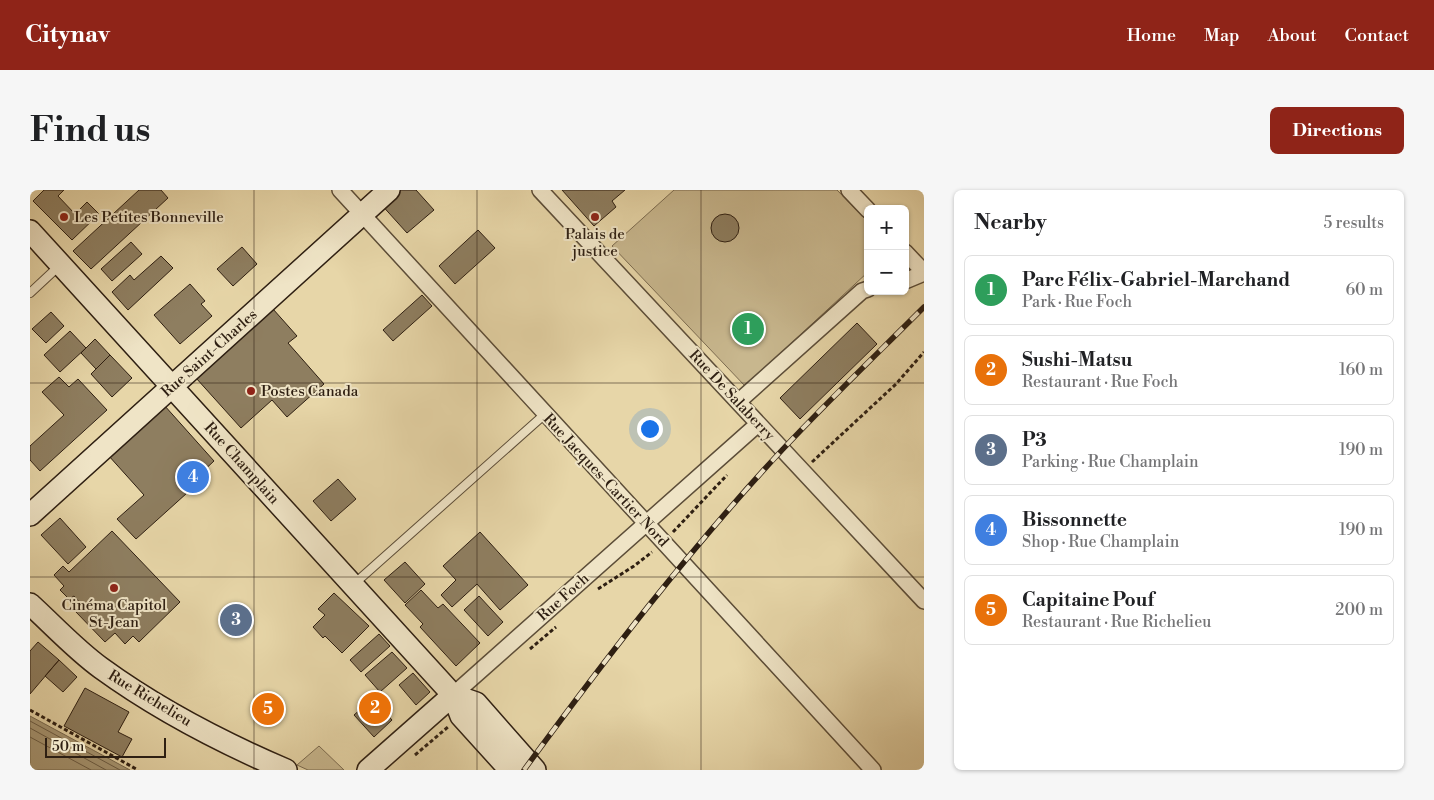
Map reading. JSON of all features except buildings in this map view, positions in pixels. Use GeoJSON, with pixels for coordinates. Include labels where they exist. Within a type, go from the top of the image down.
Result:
{"type":"FeatureCollection","features":[{"type":"Feature","properties":{"kind":"street","name":"Rue Jacques-Cartier Nord"},"geometry":{"type":"LineString","coordinates":[[340,190],[873,770]]}},
{"type":"Feature","properties":{"kind":"street","name":"Rue Saint-Charles"},"geometry":{"type":"LineString","coordinates":[[30,515],[389,190]]}},
{"type":"Feature","properties":{"kind":"street","name":"Rue De Salaberry"},"geometry":{"type":"LineString","coordinates":[[540,190],[924,601]]}},
{"type":"Feature","properties":{"kind":"street"},"geometry":{"type":"LineString","coordinates":[[849,190],[864,206]]}},
{"type":"Feature","properties":{"kind":"street","name":"Rue Champlain"},"geometry":{"type":"LineString","coordinates":[[30,231],[453,695],[461,716],[510,770]]}},
{"type":"Feature","properties":{"kind":"street"},"geometry":{"type":"LineString","coordinates":[[909,256],[924,273],[909,279]]}},
{"type":"Feature","properties":{"kind":"street"},"geometry":{"type":"LineString","coordinates":[[738,402],[864,290]]}},
{"type":"Feature","properties":{"kind":"street","name":"Rue Foch"},"geometry":{"type":"LineString","coordinates":[[368,770],[758,424]]}},
{"type":"Feature","properties":{"kind":"street","name":"Rue Richelieu"},"geometry":{"type":"LineString","coordinates":[[30,604],[99,667],[136,692],[227,742],[286,770]]}},
{"type":"Feature","properties":{"kind":"street","name":"Rue Champlain"},"geometry":{"type":"LineString","coordinates":[[453,695],[476,703],[535,770]]}},
{"type":"Feature","properties":{"kind":"lane"},"geometry":{"type":"LineString","coordinates":[[30,293],[61,265]]}},
{"type":"Feature","properties":{"kind":"lane"},"geometry":{"type":"LineString","coordinates":[[353,585],[545,414]]}},
{"type":"Feature","properties":{"kind":"path"},"geometry":{"type":"LineString","coordinates":[[30,710],[138,770]]}},
{"type":"Feature","properties":{"kind":"shaded area"},"geometry":{"type":"Polygon","coordinates":[[[674,190],[837,190],[864,218],[864,276],[745,386],[612,246],[674,190]]]}},
{"type":"Feature","properties":{"kind":"shaded area"},"geometry":{"type":"Polygon","coordinates":[[[319,746],[344,770],[308,770],[297,765],[319,746]]]}},
{"type":"Feature","properties":{"kind":"water"},"geometry":{"type":"Polygon","coordinates":[[[30,716],[130,770],[30,770],[30,716]]]}},
{"type":"Feature","properties":{"kind":"railway"},"geometry":{"type":"LineString","coordinates":[[524,770],[585,687],[714,526],[800,431],[924,307]]}},
{"type":"Feature","properties":{"kind":"place","name":"Les Petites Bonneville"},"geometry":{"type":"Point","coordinates":[64,217]}},
{"type":"Feature","properties":{"kind":"place","name":"Palais de justice"},"geometry":{"type":"Point","coordinates":[595,217]}},
{"type":"Feature","properties":{"kind":"place","name":"Parc Félix-Gabriel-Marchand"},"geometry":{"type":"Point","coordinates":[748,329]}},
{"type":"Feature","properties":{"kind":"place","name":"Postes Canada"},"geometry":{"type":"Point","coordinates":[251,391]}},
{"type":"Feature","properties":{"kind":"place","name":"Bissonnette"},"geometry":{"type":"Point","coordinates":[193,477]}},
{"type":"Feature","properties":{"kind":"place","name":"Cinéma Capitol St-Jean"},"geometry":{"type":"Point","coordinates":[114,588]}},
{"type":"Feature","properties":{"kind":"place","name":"P3"},"geometry":{"type":"Point","coordinates":[236,620]}},
{"type":"Feature","properties":{"kind":"place","name":"Sushi-Matsu"},"geometry":{"type":"Point","coordinates":[375,708]}},
{"type":"Feature","properties":{"kind":"place","name":"Capitaine Pouf"},"geometry":{"type":"Point","coordinates":[268,709]}}]}
